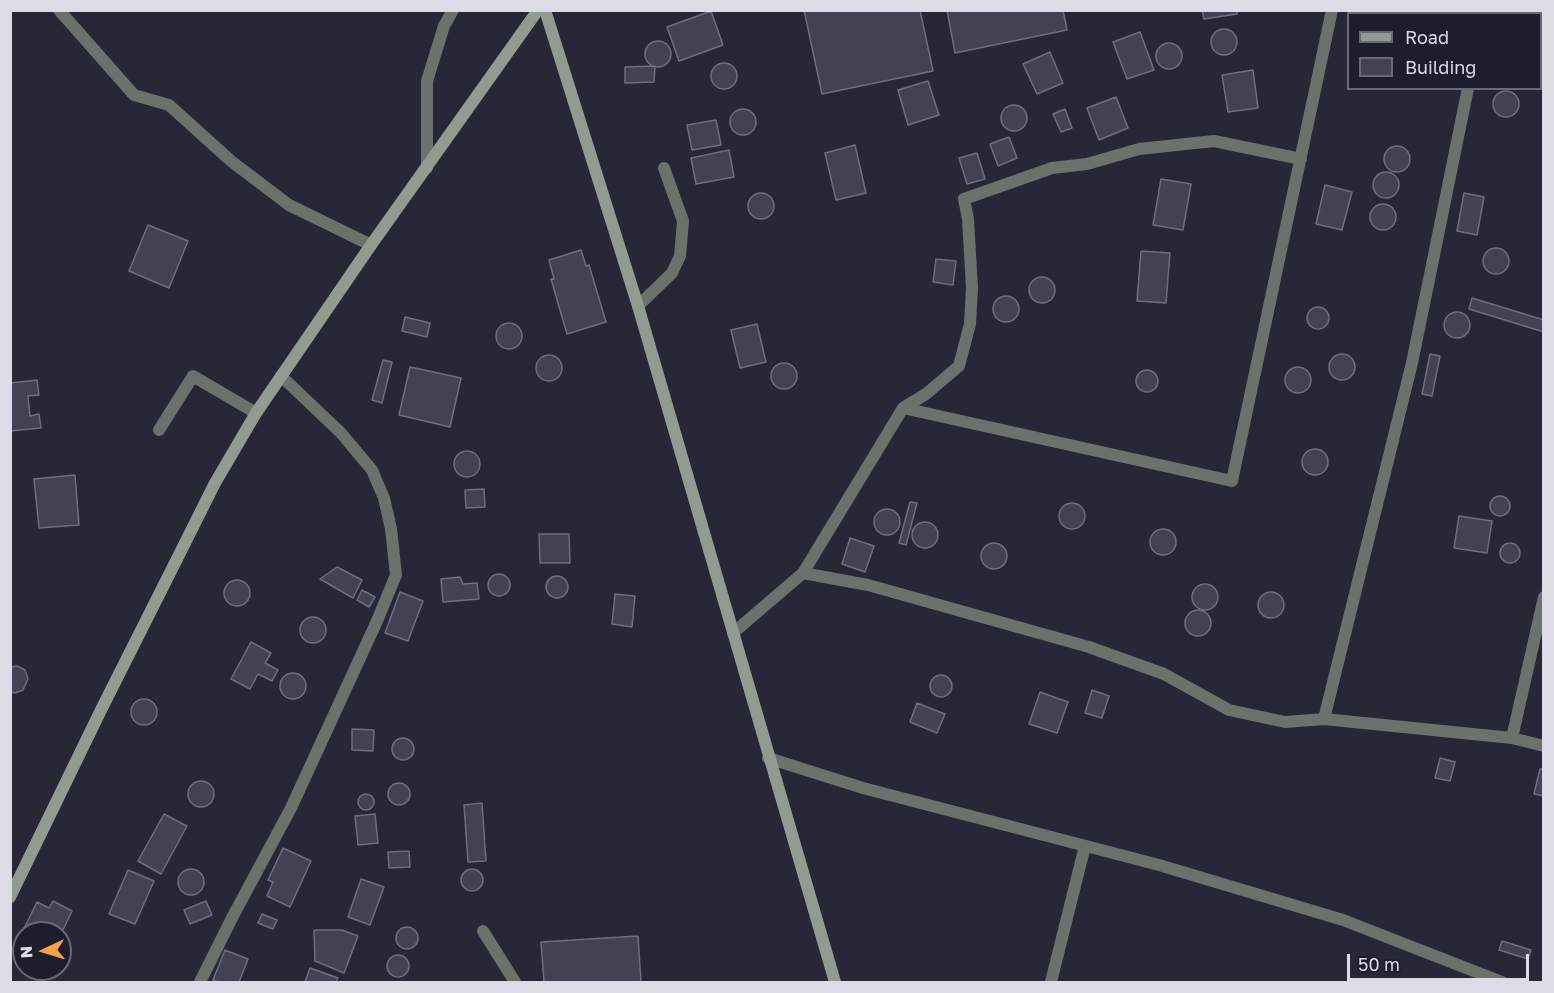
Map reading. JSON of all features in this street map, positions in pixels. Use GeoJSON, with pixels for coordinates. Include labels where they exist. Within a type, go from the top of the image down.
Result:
{"type":"FeatureCollection","features":[{"type":"Feature","properties":{"kind":"street"},"geometry":{"type":"LineString","coordinates":[[58,10],[134,95],[169,105],[231,161],[289,205],[371,245]]}},
{"type":"Feature","properties":{"kind":"street"},"geometry":{"type":"LineString","coordinates":[[427,168],[427,81],[444,26],[453,10]]}},
{"type":"Feature","properties":{"kind":"street"},"geometry":{"type":"LineString","coordinates":[[10,897],[14,881],[215,483],[256,414],[371,245],[538,10]]}},
{"type":"Feature","properties":{"kind":"street"},"geometry":{"type":"LineString","coordinates":[[545,10],[638,306],[835,982]]}},
{"type":"Feature","properties":{"kind":"street"},"geometry":{"type":"LineString","coordinates":[[903,408],[1232,482],[1332,10]]}},
{"type":"Feature","properties":{"kind":"street"},"geometry":{"type":"LineString","coordinates":[[1323,719],[1412,363],[1468,90]]}},
{"type":"Feature","properties":{"kind":"street"},"geometry":{"type":"LineString","coordinates":[[733,633],[803,573],[903,408],[926,394],[958,366],[970,324],[972,288],[968,219],[964,199],[1052,168],[1087,164],[1139,149],[1214,141],[1300,159]]}},
{"type":"Feature","properties":{"kind":"street"},"geometry":{"type":"LineString","coordinates":[[638,306],[672,273],[680,256],[683,221],[664,168]]}},
{"type":"Feature","properties":{"kind":"street"},"geometry":{"type":"LineString","coordinates":[[159,430],[193,376],[256,414]]}},
{"type":"Feature","properties":{"kind":"street"},"geometry":{"type":"LineString","coordinates":[[200,982],[291,808],[396,575],[384,498],[372,470],[341,433],[281,376]]}},
{"type":"Feature","properties":{"kind":"street"},"geometry":{"type":"LineString","coordinates":[[803,573],[868,585],[1089,647],[1164,674],[1229,710],[1285,722],[1323,719],[1512,738],[1544,746]]}},
{"type":"Feature","properties":{"kind":"street"},"geometry":{"type":"LineString","coordinates":[[1512,738],[1544,597]]}},
{"type":"Feature","properties":{"kind":"street"},"geometry":{"type":"LineString","coordinates":[[768,758],[863,788],[1159,865],[1343,920],[1502,982]]}},
{"type":"Feature","properties":{"kind":"street"},"geometry":{"type":"LineString","coordinates":[[1051,982],[1085,846]]}},
{"type":"Feature","properties":{"kind":"street"},"geometry":{"type":"LineString","coordinates":[[483,931],[515,982]]}},
{"type":"Feature","properties":{"kind":"building"},"geometry":{"type":"Polygon","coordinates":[[[804,10],[920,10],[933,71],[822,94],[804,10]]]}},
{"type":"Feature","properties":{"kind":"building"},"geometry":{"type":"Polygon","coordinates":[[[947,10],[1063,10],[1067,30],[955,53],[947,10]]]}},
{"type":"Feature","properties":{"kind":"building"},"geometry":{"type":"Polygon","coordinates":[[[1202,10],[1237,10],[1237,14],[1204,19],[1202,10]]]}},
{"type":"Feature","properties":{"kind":"building"},"geometry":{"type":"Polygon","coordinates":[[[711,11],[723,45],[679,61],[667,27],[711,11]]]}},
{"type":"Feature","properties":{"kind":"building"},"geometry":{"type":"Polygon","coordinates":[[[1224,29],[1233,33],[1237,42],[1233,51],[1224,55],[1215,51],[1211,42],[1215,33],[1224,29]]]}},
{"type":"Feature","properties":{"kind":"building"},"geometry":{"type":"Polygon","coordinates":[[[1140,32],[1154,70],[1127,79],[1113,42],[1140,32]]]}},
{"type":"Feature","properties":{"kind":"building"},"geometry":{"type":"Polygon","coordinates":[[[658,41],[667,45],[671,54],[667,63],[658,67],[649,63],[645,54],[649,45],[658,41]]]}},
{"type":"Feature","properties":{"kind":"building"},"geometry":{"type":"Polygon","coordinates":[[[1169,43],[1178,47],[1182,56],[1178,65],[1169,69],[1160,65],[1156,56],[1160,47],[1169,43]]]}},
{"type":"Feature","properties":{"kind":"building"},"geometry":{"type":"Polygon","coordinates":[[[1050,52],[1063,83],[1037,94],[1023,64],[1050,52]]]}},
{"type":"Feature","properties":{"kind":"building"},"geometry":{"type":"Polygon","coordinates":[[[724,63],[733,67],[737,76],[733,85],[724,89],[715,85],[711,76],[715,67],[724,63]]]}},
{"type":"Feature","properties":{"kind":"building"},"geometry":{"type":"Polygon","coordinates":[[[655,66],[654,82],[625,83],[625,67],[655,66]]]}},
{"type":"Feature","properties":{"kind":"building"},"geometry":{"type":"Polygon","coordinates":[[[1253,70],[1258,108],[1228,112],[1222,75],[1253,70]]]}},
{"type":"Feature","properties":{"kind":"building"},"geometry":{"type":"Polygon","coordinates":[[[928,81],[939,115],[908,125],[898,90],[928,81]]]}},
{"type":"Feature","properties":{"kind":"building"},"geometry":{"type":"Polygon","coordinates":[[[1506,91],[1515,95],[1519,104],[1515,113],[1506,117],[1497,113],[1493,104],[1497,95],[1506,91]]]}},
{"type":"Feature","properties":{"kind":"building"},"geometry":{"type":"Polygon","coordinates":[[[1116,97],[1128,128],[1099,140],[1087,108],[1116,97]]]}},
{"type":"Feature","properties":{"kind":"building"},"geometry":{"type":"Polygon","coordinates":[[[1014,105],[1023,109],[1027,118],[1023,127],[1014,131],[1005,127],[1001,118],[1005,109],[1014,105]]]}},
{"type":"Feature","properties":{"kind":"building"},"geometry":{"type":"Polygon","coordinates":[[[743,109],[752,113],[756,122],[752,131],[743,135],[734,131],[730,122],[734,113],[743,109]]]}},
{"type":"Feature","properties":{"kind":"building"},"geometry":{"type":"Polygon","coordinates":[[[1065,109],[1072,128],[1061,132],[1053,114],[1065,109]]]}},
{"type":"Feature","properties":{"kind":"building"},"geometry":{"type":"Polygon","coordinates":[[[716,120],[721,145],[692,150],[687,125],[716,120]]]}},
{"type":"Feature","properties":{"kind":"building"},"geometry":{"type":"Polygon","coordinates":[[[1009,137],[1017,158],[998,166],[990,144],[1009,137]]]}},
{"type":"Feature","properties":{"kind":"building"},"geometry":{"type":"Polygon","coordinates":[[[855,145],[866,193],[836,200],[825,153],[855,145]]]}},
{"type":"Feature","properties":{"kind":"building"},"geometry":{"type":"Polygon","coordinates":[[[1397,146],[1406,150],[1410,159],[1406,168],[1397,172],[1388,168],[1384,159],[1388,150],[1397,146]]]}},
{"type":"Feature","properties":{"kind":"building"},"geometry":{"type":"Polygon","coordinates":[[[729,150],[734,177],[696,184],[691,158],[729,150]]]}},
{"type":"Feature","properties":{"kind":"building"},"geometry":{"type":"Polygon","coordinates":[[[977,153],[985,179],[967,184],[959,158],[977,153]]]}},
{"type":"Feature","properties":{"kind":"building"},"geometry":{"type":"Polygon","coordinates":[[[1386,172],[1395,176],[1399,185],[1395,194],[1386,198],[1377,194],[1373,185],[1377,176],[1386,172]]]}},
{"type":"Feature","properties":{"kind":"building"},"geometry":{"type":"Polygon","coordinates":[[[1161,179],[1191,184],[1183,230],[1153,225],[1161,179]]]}},
{"type":"Feature","properties":{"kind":"building"},"geometry":{"type":"Polygon","coordinates":[[[1325,185],[1352,192],[1342,230],[1316,224],[1325,185]]]}},
{"type":"Feature","properties":{"kind":"building"},"geometry":{"type":"Polygon","coordinates":[[[761,193],[770,197],[774,206],[770,215],[761,219],[752,215],[748,206],[752,197],[761,193]]]}},
{"type":"Feature","properties":{"kind":"building"},"geometry":{"type":"Polygon","coordinates":[[[1464,193],[1484,197],[1477,235],[1457,231],[1464,193]]]}},
{"type":"Feature","properties":{"kind":"building"},"geometry":{"type":"Polygon","coordinates":[[[1383,204],[1392,208],[1396,217],[1392,226],[1383,230],[1374,226],[1370,217],[1374,208],[1383,204]]]}},
{"type":"Feature","properties":{"kind":"building"},"geometry":{"type":"Polygon","coordinates":[[[148,225],[188,241],[169,288],[129,271],[148,225]]]}},
{"type":"Feature","properties":{"kind":"building"},"geometry":{"type":"Polygon","coordinates":[[[1496,248],[1505,252],[1509,261],[1505,270],[1496,274],[1487,270],[1483,261],[1487,252],[1496,248]]]}},
{"type":"Feature","properties":{"kind":"building"},"geometry":{"type":"Polygon","coordinates":[[[581,250],[586,266],[589,265],[606,322],[567,334],[551,279],[554,279],[549,260],[581,250]]]}},
{"type":"Feature","properties":{"kind":"building"},"geometry":{"type":"Polygon","coordinates":[[[1141,251],[1170,253],[1166,303],[1137,301],[1141,251]]]}},
{"type":"Feature","properties":{"kind":"building"},"geometry":{"type":"Polygon","coordinates":[[[936,259],[956,261],[953,285],[933,282],[936,259]]]}},
{"type":"Feature","properties":{"kind":"building"},"geometry":{"type":"Polygon","coordinates":[[[1042,277],[1051,281],[1055,290],[1051,299],[1042,303],[1033,299],[1029,290],[1033,281],[1042,277]]]}},
{"type":"Feature","properties":{"kind":"building"},"geometry":{"type":"Polygon","coordinates":[[[1006,296],[1015,300],[1019,309],[1015,318],[1006,322],[997,318],[993,309],[997,300],[1006,296]]]}},
{"type":"Feature","properties":{"kind":"building"},"geometry":{"type":"Polygon","coordinates":[[[1472,298],[1544,320],[1544,332],[1469,309],[1472,298]]]}},
{"type":"Feature","properties":{"kind":"building"},"geometry":{"type":"Polygon","coordinates":[[[1318,307],[1326,310],[1329,318],[1326,326],[1318,329],[1310,326],[1307,318],[1310,310],[1318,307]]]}},
{"type":"Feature","properties":{"kind":"building"},"geometry":{"type":"Polygon","coordinates":[[[1457,312],[1466,316],[1470,325],[1466,334],[1457,338],[1448,334],[1444,325],[1448,316],[1457,312]]]}},
{"type":"Feature","properties":{"kind":"building"},"geometry":{"type":"Polygon","coordinates":[[[405,317],[430,323],[427,337],[402,331],[405,317]]]}},
{"type":"Feature","properties":{"kind":"building"},"geometry":{"type":"Polygon","coordinates":[[[509,323],[518,327],[522,336],[518,345],[509,349],[500,345],[496,336],[500,327],[509,323]]]}},
{"type":"Feature","properties":{"kind":"building"},"geometry":{"type":"Polygon","coordinates":[[[757,324],[766,362],[740,368],[731,330],[757,324]]]}},
{"type":"Feature","properties":{"kind":"building"},"geometry":{"type":"Polygon","coordinates":[[[1342,354],[1351,358],[1355,367],[1351,376],[1342,380],[1333,376],[1329,367],[1333,358],[1342,354]]]}},
{"type":"Feature","properties":{"kind":"building"},"geometry":{"type":"Polygon","coordinates":[[[1430,354],[1440,356],[1432,396],[1422,394],[1430,354]]]}},
{"type":"Feature","properties":{"kind":"building"},"geometry":{"type":"Polygon","coordinates":[[[549,355],[558,359],[562,368],[558,377],[549,381],[540,377],[536,368],[540,359],[549,355]]]}},
{"type":"Feature","properties":{"kind":"building"},"geometry":{"type":"Polygon","coordinates":[[[383,360],[392,362],[382,403],[372,400],[383,360]]]}},
{"type":"Feature","properties":{"kind":"building"},"geometry":{"type":"Polygon","coordinates":[[[784,363],[793,367],[797,376],[793,385],[784,389],[775,385],[771,376],[775,367],[784,363]]]}},
{"type":"Feature","properties":{"kind":"building"},"geometry":{"type":"Polygon","coordinates":[[[410,367],[461,378],[450,427],[399,415],[410,367]]]}},
{"type":"Feature","properties":{"kind":"building"},"geometry":{"type":"Polygon","coordinates":[[[1298,367],[1307,371],[1311,380],[1307,389],[1298,393],[1289,389],[1285,380],[1289,371],[1298,367]]]}},
{"type":"Feature","properties":{"kind":"building"},"geometry":{"type":"Polygon","coordinates":[[[1147,370],[1155,373],[1158,381],[1155,389],[1147,392],[1139,389],[1136,381],[1139,373],[1147,370]]]}},
{"type":"Feature","properties":{"kind":"building"},"geometry":{"type":"Polygon","coordinates":[[[37,380],[39,395],[28,396],[30,416],[39,414],[41,428],[10,431],[10,383],[37,380]]]}},
{"type":"Feature","properties":{"kind":"building"},"geometry":{"type":"Polygon","coordinates":[[[1315,449],[1324,453],[1328,462],[1324,471],[1315,475],[1306,471],[1302,462],[1306,453],[1315,449]]]}},
{"type":"Feature","properties":{"kind":"building"},"geometry":{"type":"Polygon","coordinates":[[[467,451],[476,455],[480,464],[476,473],[467,477],[458,473],[454,464],[458,455],[467,451]]]}},
{"type":"Feature","properties":{"kind":"building"},"geometry":{"type":"Polygon","coordinates":[[[75,475],[79,525],[39,528],[34,479],[75,475]]]}},
{"type":"Feature","properties":{"kind":"building"},"geometry":{"type":"Polygon","coordinates":[[[484,489],[485,507],[466,508],[465,490],[484,489]]]}},
{"type":"Feature","properties":{"kind":"building"},"geometry":{"type":"Polygon","coordinates":[[[1500,496],[1507,499],[1510,506],[1507,513],[1500,516],[1493,513],[1490,506],[1493,499],[1500,496]]]}},
{"type":"Feature","properties":{"kind":"building"},"geometry":{"type":"Polygon","coordinates":[[[910,502],[917,503],[906,545],[899,543],[910,502]]]}},
{"type":"Feature","properties":{"kind":"building"},"geometry":{"type":"Polygon","coordinates":[[[1072,503],[1081,507],[1085,516],[1081,525],[1072,529],[1063,525],[1059,516],[1063,507],[1072,503]]]}},
{"type":"Feature","properties":{"kind":"building"},"geometry":{"type":"Polygon","coordinates":[[[887,509],[896,513],[900,522],[896,531],[887,535],[878,531],[874,522],[878,513],[887,509]]]}},
{"type":"Feature","properties":{"kind":"building"},"geometry":{"type":"Polygon","coordinates":[[[1459,516],[1492,521],[1487,553],[1454,548],[1459,516]]]}},
{"type":"Feature","properties":{"kind":"building"},"geometry":{"type":"Polygon","coordinates":[[[925,522],[934,526],[938,535],[934,544],[925,548],[916,544],[912,535],[916,526],[925,522]]]}},
{"type":"Feature","properties":{"kind":"building"},"geometry":{"type":"Polygon","coordinates":[[[1163,529],[1172,533],[1176,542],[1172,551],[1163,555],[1154,551],[1150,542],[1154,533],[1163,529]]]}},
{"type":"Feature","properties":{"kind":"building"},"geometry":{"type":"Polygon","coordinates":[[[539,534],[569,534],[570,563],[540,563],[539,534]]]}},
{"type":"Feature","properties":{"kind":"building"},"geometry":{"type":"Polygon","coordinates":[[[850,538],[874,546],[865,572],[842,564],[850,538]]]}},
{"type":"Feature","properties":{"kind":"building"},"geometry":{"type":"Polygon","coordinates":[[[994,543],[1003,547],[1007,556],[1003,565],[994,569],[985,565],[981,556],[985,547],[994,543]]]}},
{"type":"Feature","properties":{"kind":"building"},"geometry":{"type":"Polygon","coordinates":[[[1510,543],[1517,546],[1520,553],[1517,560],[1510,563],[1503,560],[1500,553],[1503,546],[1510,543]]]}},
{"type":"Feature","properties":{"kind":"building"},"geometry":{"type":"Polygon","coordinates":[[[337,567],[362,580],[353,598],[320,579],[337,567]]]}},
{"type":"Feature","properties":{"kind":"building"},"geometry":{"type":"Polygon","coordinates":[[[499,574],[507,577],[510,585],[507,593],[499,596],[491,593],[488,585],[491,577],[499,574]]]}},
{"type":"Feature","properties":{"kind":"building"},"geometry":{"type":"Polygon","coordinates":[[[557,576],[565,579],[568,587],[565,595],[557,598],[549,595],[546,587],[549,579],[557,576]]]}},
{"type":"Feature","properties":{"kind":"building"},"geometry":{"type":"Polygon","coordinates":[[[460,577],[463,584],[477,583],[479,599],[443,602],[441,579],[460,577]]]}},
{"type":"Feature","properties":{"kind":"building"},"geometry":{"type":"Polygon","coordinates":[[[237,580],[246,584],[250,593],[246,602],[237,606],[228,602],[224,593],[228,584],[237,580]]]}},
{"type":"Feature","properties":{"kind":"building"},"geometry":{"type":"Polygon","coordinates":[[[1205,584],[1214,588],[1218,597],[1214,606],[1205,610],[1196,606],[1192,597],[1196,588],[1205,584]]]}},
{"type":"Feature","properties":{"kind":"building"},"geometry":{"type":"Polygon","coordinates":[[[362,590],[375,597],[369,607],[357,600],[362,590]]]}},
{"type":"Feature","properties":{"kind":"building"},"geometry":{"type":"Polygon","coordinates":[[[400,592],[423,601],[408,641],[385,633],[400,592]]]}},
{"type":"Feature","properties":{"kind":"building"},"geometry":{"type":"Polygon","coordinates":[[[1271,592],[1280,596],[1284,605],[1280,614],[1271,618],[1262,614],[1258,605],[1262,596],[1271,592]]]}},
{"type":"Feature","properties":{"kind":"building"},"geometry":{"type":"Polygon","coordinates":[[[615,594],[635,596],[632,627],[612,624],[615,594]]]}},
{"type":"Feature","properties":{"kind":"building"},"geometry":{"type":"Polygon","coordinates":[[[1198,610],[1207,614],[1211,623],[1207,632],[1198,636],[1189,632],[1185,623],[1189,614],[1198,610]]]}},
{"type":"Feature","properties":{"kind":"building"},"geometry":{"type":"Polygon","coordinates":[[[313,617],[322,621],[326,630],[322,639],[313,643],[304,639],[300,630],[304,621],[313,617]]]}},
{"type":"Feature","properties":{"kind":"building"},"geometry":{"type":"Polygon","coordinates":[[[251,642],[271,653],[265,663],[278,670],[272,681],[258,674],[250,689],[231,679],[251,642]]]}},
{"type":"Feature","properties":{"kind":"building"},"geometry":{"type":"Polygon","coordinates":[[[17,666],[25,670],[28,679],[23,690],[15,693],[10,692],[10,667],[17,666]]]}},
{"type":"Feature","properties":{"kind":"building"},"geometry":{"type":"Polygon","coordinates":[[[293,673],[302,677],[306,686],[302,695],[293,699],[284,695],[280,686],[284,677],[293,673]]]}},
{"type":"Feature","properties":{"kind":"building"},"geometry":{"type":"Polygon","coordinates":[[[941,675],[949,678],[952,686],[949,694],[941,697],[933,694],[930,686],[933,678],[941,675]]]}},
{"type":"Feature","properties":{"kind":"building"},"geometry":{"type":"Polygon","coordinates":[[[1092,690],[1109,696],[1102,718],[1085,713],[1092,690]]]}},
{"type":"Feature","properties":{"kind":"building"},"geometry":{"type":"Polygon","coordinates":[[[1040,692],[1068,702],[1057,733],[1029,724],[1040,692]]]}},
{"type":"Feature","properties":{"kind":"building"},"geometry":{"type":"Polygon","coordinates":[[[144,699],[153,703],[157,712],[153,721],[144,725],[135,721],[131,712],[135,703],[144,699]]]}},
{"type":"Feature","properties":{"kind":"building"},"geometry":{"type":"Polygon","coordinates":[[[917,703],[945,714],[937,733],[910,722],[917,703]]]}},
{"type":"Feature","properties":{"kind":"building"},"geometry":{"type":"Polygon","coordinates":[[[352,729],[374,730],[373,751],[352,750],[352,729]]]}},
{"type":"Feature","properties":{"kind":"building"},"geometry":{"type":"Polygon","coordinates":[[[403,738],[411,741],[414,749],[411,757],[403,760],[395,757],[392,749],[395,741],[403,738]]]}},
{"type":"Feature","properties":{"kind":"building"},"geometry":{"type":"Polygon","coordinates":[[[1440,758],[1455,762],[1450,781],[1435,778],[1440,758]]]}},
{"type":"Feature","properties":{"kind":"building"},"geometry":{"type":"Polygon","coordinates":[[[1540,769],[1544,769],[1544,796],[1534,794],[1540,769]]]}},
{"type":"Feature","properties":{"kind":"building"},"geometry":{"type":"Polygon","coordinates":[[[201,781],[210,785],[214,794],[210,803],[201,807],[192,803],[188,794],[192,785],[201,781]]]}},
{"type":"Feature","properties":{"kind":"building"},"geometry":{"type":"Polygon","coordinates":[[[399,783],[407,786],[410,794],[407,802],[399,805],[391,802],[388,794],[391,786],[399,783]]]}},
{"type":"Feature","properties":{"kind":"building"},"geometry":{"type":"Polygon","coordinates":[[[366,794],[372,796],[374,802],[372,808],[366,810],[360,808],[358,802],[360,796],[366,794]]]}},
{"type":"Feature","properties":{"kind":"building"},"geometry":{"type":"Polygon","coordinates":[[[482,803],[486,861],[468,862],[464,805],[482,803]]]}},
{"type":"Feature","properties":{"kind":"building"},"geometry":{"type":"Polygon","coordinates":[[[164,814],[187,826],[161,874],[138,861],[164,814]]]}},
{"type":"Feature","properties":{"kind":"building"},"geometry":{"type":"Polygon","coordinates":[[[375,814],[378,843],[358,845],[355,816],[375,814]]]}},
{"type":"Feature","properties":{"kind":"building"},"geometry":{"type":"Polygon","coordinates":[[[283,848],[311,861],[290,907],[267,896],[273,882],[268,880],[283,848]]]}},
{"type":"Feature","properties":{"kind":"building"},"geometry":{"type":"Polygon","coordinates":[[[409,851],[410,867],[389,868],[388,852],[409,851]]]}},
{"type":"Feature","properties":{"kind":"building"},"geometry":{"type":"Polygon","coordinates":[[[191,869],[200,873],[204,882],[200,891],[191,895],[182,891],[178,882],[182,873],[191,869]]]}},
{"type":"Feature","properties":{"kind":"building"},"geometry":{"type":"Polygon","coordinates":[[[472,869],[480,872],[483,880],[480,888],[472,891],[464,888],[461,880],[464,872],[472,869]]]}},
{"type":"Feature","properties":{"kind":"building"},"geometry":{"type":"Polygon","coordinates":[[[128,870],[154,881],[135,924],[109,914],[128,870]]]}},
{"type":"Feature","properties":{"kind":"building"},"geometry":{"type":"Polygon","coordinates":[[[361,879],[384,887],[370,925],[348,917],[361,879]]]}},
{"type":"Feature","properties":{"kind":"building"},"geometry":{"type":"Polygon","coordinates":[[[53,901],[72,911],[67,921],[28,921],[37,902],[49,908],[53,901]]]}},
{"type":"Feature","properties":{"kind":"building"},"geometry":{"type":"Polygon","coordinates":[[[206,901],[212,915],[190,924],[184,910],[206,901]]]}},
{"type":"Feature","properties":{"kind":"building"},"geometry":{"type":"Polygon","coordinates":[[[262,914],[277,920],[273,929],[258,923],[262,914]]]}},
{"type":"Feature","properties":{"kind":"building"},"geometry":{"type":"Polygon","coordinates":[[[407,927],[415,930],[418,938],[415,946],[407,949],[399,946],[396,938],[399,930],[407,927]]]}},
{"type":"Feature","properties":{"kind":"building"},"geometry":{"type":"Polygon","coordinates":[[[314,930],[342,930],[358,936],[344,973],[315,961],[314,930]]]}},
{"type":"Feature","properties":{"kind":"building"},"geometry":{"type":"Polygon","coordinates":[[[638,936],[641,982],[544,982],[541,942],[638,936]]]}},
{"type":"Feature","properties":{"kind":"building"},"geometry":{"type":"Polygon","coordinates":[[[1502,941],[1531,950],[1528,959],[1499,950],[1502,941]]]}},
{"type":"Feature","properties":{"kind":"building"},"geometry":{"type":"Polygon","coordinates":[[[225,950],[248,959],[239,982],[213,980],[225,950]]]}},
{"type":"Feature","properties":{"kind":"building"},"geometry":{"type":"Polygon","coordinates":[[[398,955],[406,958],[409,966],[406,974],[398,977],[390,974],[387,966],[390,958],[398,955]]]}},
{"type":"Feature","properties":{"kind":"building"},"geometry":{"type":"Polygon","coordinates":[[[310,968],[338,978],[336,982],[305,982],[310,968]]]}}]}
